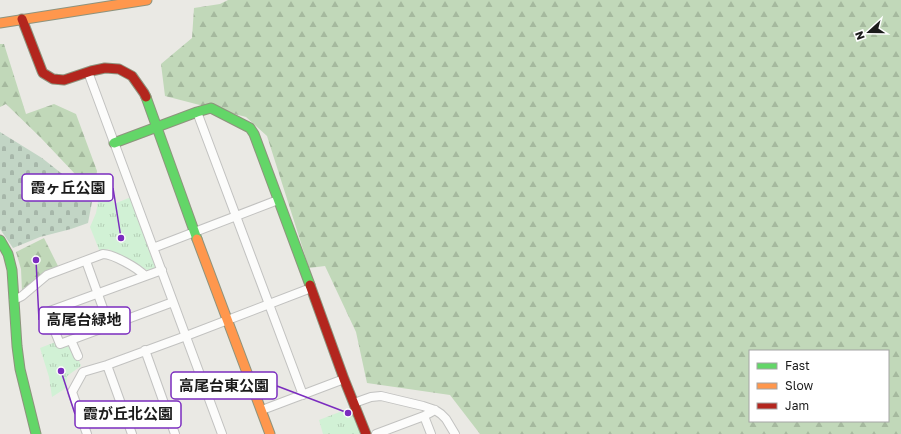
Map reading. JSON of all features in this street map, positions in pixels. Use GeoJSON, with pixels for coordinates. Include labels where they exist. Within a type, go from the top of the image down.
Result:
{"type":"FeatureCollection","features":[{"type":"Feature","properties":{"kind":"street"},"geometry":{"type":"LineString","coordinates":[[0,23],[147,0]]}},
{"type":"Feature","properties":{"kind":"street"},"geometry":{"type":"LineString","coordinates":[[22,19],[43,73],[52,80],[60,81],[103,68],[116,68],[124,71],[135,79],[144,93],[194,232],[270,434]]}},
{"type":"Feature","properties":{"kind":"street"},"geometry":{"type":"LineString","coordinates":[[88,72],[222,434]]}},
{"type":"Feature","properties":{"kind":"street"},"geometry":{"type":"LineString","coordinates":[[114,144],[211,108],[250,128],[254,134],[344,379],[366,434]]}},
{"type":"Feature","properties":{"kind":"street"},"geometry":{"type":"LineString","coordinates":[[197,112],[303,395]]}},
{"type":"Feature","properties":{"kind":"street"},"geometry":{"type":"LineString","coordinates":[[153,248],[278,200]]}},
{"type":"Feature","properties":{"kind":"street"},"geometry":{"type":"LineString","coordinates":[[0,240],[8,254],[13,277],[20,372],[36,434]]}},
{"type":"Feature","properties":{"kind":"street"},"geometry":{"type":"LineString","coordinates":[[14,300],[22,296],[47,276],[103,254],[108,254],[140,270],[145,276]]}},
{"type":"Feature","properties":{"kind":"street"},"geometry":{"type":"LineString","coordinates":[[86,261],[109,325]]}},
{"type":"Feature","properties":{"kind":"street"},"geometry":{"type":"LineString","coordinates":[[162,270],[47,312],[60,344],[173,302]]}},
{"type":"Feature","properties":{"kind":"street"},"geometry":{"type":"LineString","coordinates":[[87,434],[72,392],[82,368],[107,365],[228,321],[311,288]]}},
{"type":"Feature","properties":{"kind":"street"},"geometry":{"type":"LineString","coordinates":[[72,340],[78,356]]}},
{"type":"Feature","properties":{"kind":"street"},"geometry":{"type":"LineString","coordinates":[[145,350],[175,434]]}},
{"type":"Feature","properties":{"kind":"street"},"geometry":{"type":"LineString","coordinates":[[107,365],[132,434]]}},
{"type":"Feature","properties":{"kind":"street"},"geometry":{"type":"LineString","coordinates":[[262,410],[344,379]]}},
{"type":"Feature","properties":{"kind":"street"},"geometry":{"type":"LineString","coordinates":[[354,403],[371,397],[381,396],[423,406],[435,410],[441,414],[446,419],[455,434]]}},
{"type":"Feature","properties":{"kind":"street"},"geometry":{"type":"LineString","coordinates":[[376,434],[389,431],[435,410]]}},
{"type":"Feature","properties":{"kind":"street"},"geometry":{"type":"LineString","coordinates":[[424,416],[430,434]]}},
{"type":"Feature","properties":{"kind":"green space"},"geometry":{"type":"Polygon","coordinates":[[[228,0],[901,0],[901,434],[480,434],[450,395],[367,383],[356,332],[325,266],[309,268],[267,136],[246,117],[165,96],[161,64],[192,38],[194,8],[220,4],[228,0]]]}},
{"type":"Feature","properties":{"kind":"green space"},"geometry":{"type":"Polygon","coordinates":[[[0,44],[4,44],[26,114],[54,104],[76,114],[97,171],[94,194],[41,138],[6,104],[0,107],[0,44]]]}},
{"type":"Feature","properties":{"kind":"green space"},"geometry":{"type":"Polygon","coordinates":[[[0,132],[42,158],[85,192],[92,202],[88,223],[40,237],[13,248],[0,229],[0,132]]]}},
{"type":"Feature","properties":{"kind":"green space"},"geometry":{"type":"Polygon","coordinates":[[[109,192],[114,204],[131,197],[157,265],[154,269],[149,271],[108,249],[100,252],[90,227],[96,213],[99,196],[109,192]]]}},
{"type":"Feature","properties":{"kind":"green space"},"geometry":{"type":"Polygon","coordinates":[[[44,238],[59,268],[46,272],[22,291],[21,269],[16,252],[44,238]]]}},
{"type":"Feature","properties":{"kind":"green space"},"geometry":{"type":"Polygon","coordinates":[[[71,340],[81,366],[67,376],[66,388],[52,397],[49,377],[40,348],[58,341],[71,340]]]}},
{"type":"Feature","properties":{"kind":"green space"},"geometry":{"type":"Polygon","coordinates":[[[355,406],[366,434],[323,434],[319,420],[355,406]]]}},
{"type":"Feature","properties":{"kind":"traffic: fast"},"geometry":{"type":"LineString","coordinates":[[146,97],[197,239]]}},
{"type":"Feature","properties":{"kind":"traffic: fast"},"geometry":{"type":"LineString","coordinates":[[114,143],[211,108],[250,128],[254,134],[310,285]]}},
{"type":"Feature","properties":{"kind":"traffic: fast"},"geometry":{"type":"LineString","coordinates":[[0,240],[8,254],[12,270],[20,369],[36,434]]}},
{"type":"Feature","properties":{"kind":"traffic: slow"},"geometry":{"type":"LineString","coordinates":[[0,23],[147,0]]}},
{"type":"Feature","properties":{"kind":"traffic: slow"},"geometry":{"type":"LineString","coordinates":[[197,239],[270,434]]}},
{"type":"Feature","properties":{"kind":"traffic: jam"},"geometry":{"type":"LineString","coordinates":[[22,19],[43,73],[53,79],[64,80],[105,68],[119,69],[132,76],[146,97]]}},
{"type":"Feature","properties":{"kind":"traffic: jam"},"geometry":{"type":"LineString","coordinates":[[310,285],[344,379],[366,434]]}},
{"type":"Feature","properties":{"kind":"place","name":"霞ヶ丘公園"},"geometry":{"type":"Point","coordinates":[121,238]}},
{"type":"Feature","properties":{"kind":"place","name":"高尾台緑地"},"geometry":{"type":"Point","coordinates":[36,260]}},
{"type":"Feature","properties":{"kind":"place","name":"霞が丘北公園"},"geometry":{"type":"Point","coordinates":[61,371]}},
{"type":"Feature","properties":{"kind":"place","name":"高尾台東公園"},"geometry":{"type":"Point","coordinates":[348,413]}}]}
